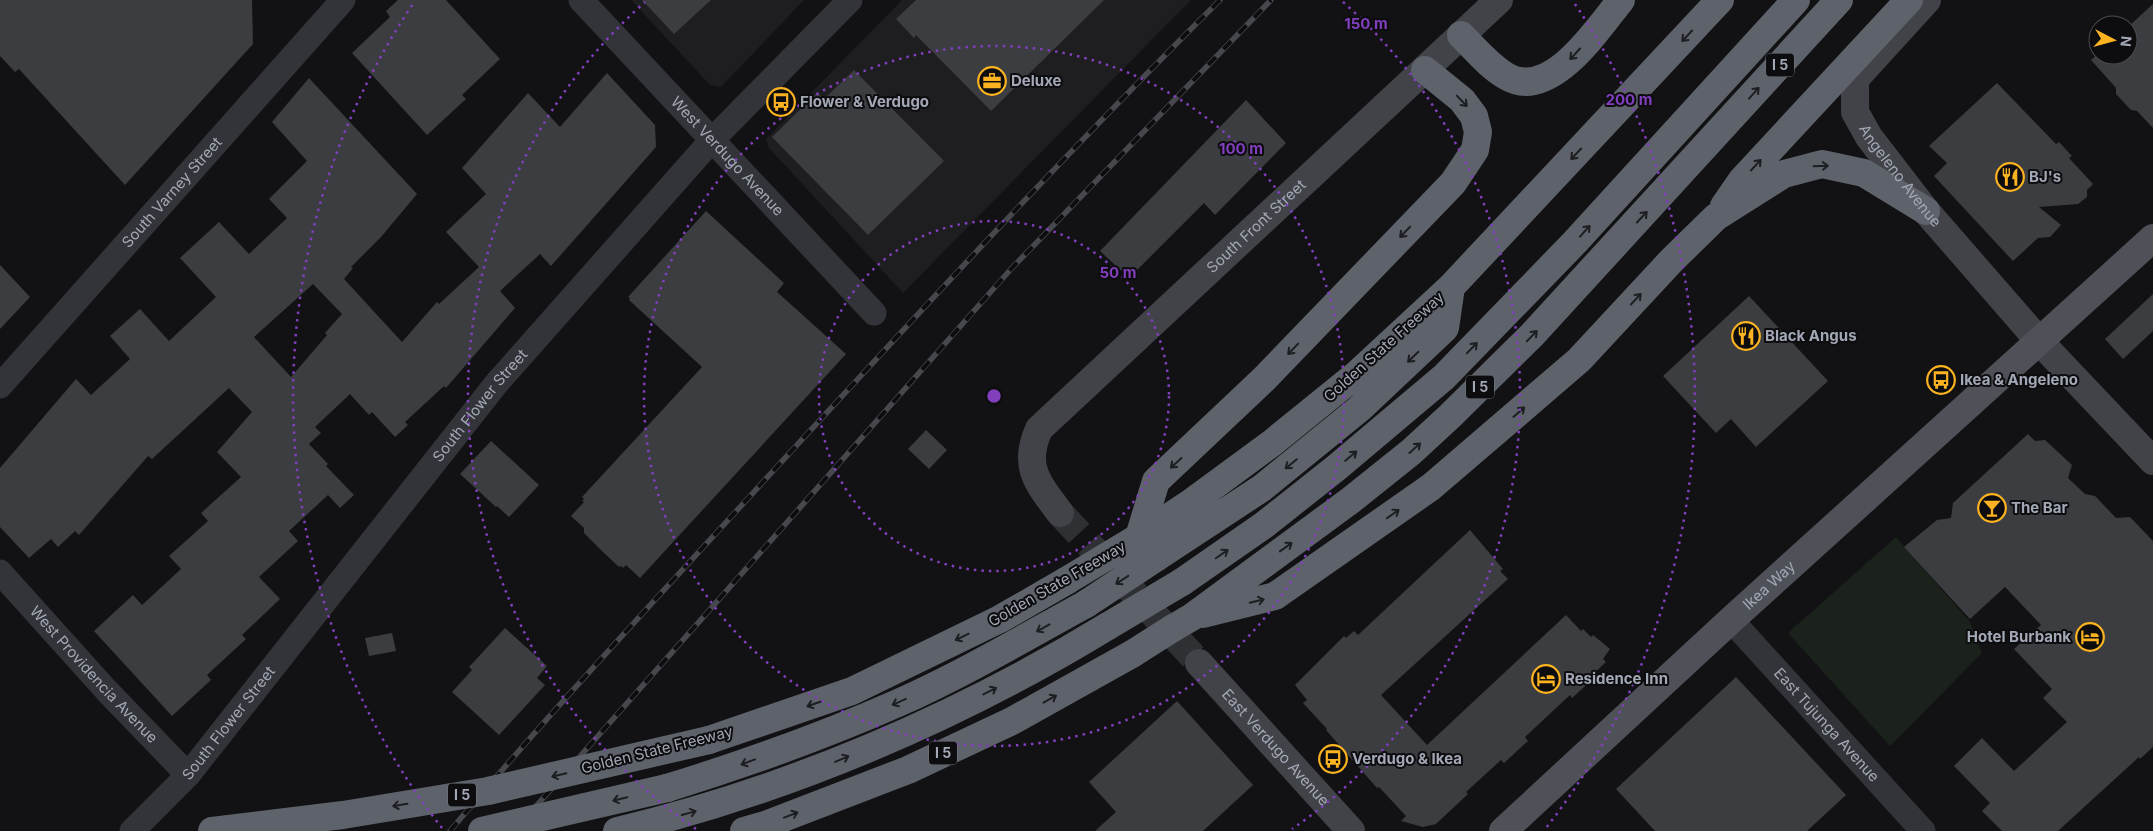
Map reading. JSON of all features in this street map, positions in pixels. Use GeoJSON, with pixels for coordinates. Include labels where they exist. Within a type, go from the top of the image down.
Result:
{"type":"FeatureCollection","features":[{"type":"Feature","properties":{"kind":"highway"},"geometry":{"type":"LineString","coordinates":[[1461,35],[1478,53],[1508,77],[1528,83],[1547,78],[1573,58],[1621,0]]}},
{"type":"Feature","properties":{"kind":"highway","name":"Golden State Freeway"},"geometry":{"type":"LineString","coordinates":[[212,831],[343,815],[488,791],[709,740],[852,691],[1000,619],[1139,537],[1189,504],[1272,443],[1357,374],[1452,287],[1720,0]]}},
{"type":"Feature","properties":{"kind":"highway"},"geometry":{"type":"LineString","coordinates":[[629,828],[707,808],[821,767],[934,719],[1039,667],[1182,582],[1264,525],[1314,486],[1444,376],[1575,242],[1796,0]]}},
{"type":"Feature","properties":{"kind":"highway","name":"I 5"},"geometry":{"type":"LineString","coordinates":[[744,831],[766,825],[908,770],[1012,721],[1132,654],[1202,612],[1351,500],[1411,452],[1532,336],[1839,0]]}},
{"type":"Feature","properties":{"kind":"highway"},"geometry":{"type":"LineString","coordinates":[[1202,612],[1275,596],[1431,487],[1579,360],[1672,260],[1716,217],[1742,180],[1909,0]]}},
{"type":"Feature","properties":{"kind":"highway"},"geometry":{"type":"LineString","coordinates":[[1139,537],[1156,481],[1257,386],[1453,183],[1475,150],[1478,132],[1474,116],[1462,100],[1425,70]]}},
{"type":"Feature","properties":{"kind":"highway"},"geometry":{"type":"LineString","coordinates":[[1716,217],[1784,174],[1822,164],[1864,173],[1926,211]]}},
{"type":"Feature","properties":{"kind":"highway"},"geometry":{"type":"LineString","coordinates":[[482,831],[667,788],[744,764],[898,703],[994,655],[1086,604],[1262,488],[1359,409],[1444,328],[1452,287]]}},
{"type":"Feature","properties":{"kind":"main road","name":"South Front Street"},"geometry":{"type":"LineString","coordinates":[[1060,513],[1035,478],[1031,462],[1032,444],[1039,429],[1499,0]]}},
{"type":"Feature","properties":{"kind":"main road","name":"Angeleno Avenue"},"geometry":{"type":"LineString","coordinates":[[1927,0],[1855,79],[1855,112],[1869,137],[1926,211],[2040,342],[2153,461]]}},
{"type":"Feature","properties":{"kind":"main road","name":"Ikea Way"},"geometry":{"type":"LineString","coordinates":[[1503,831],[1731,620],[2153,238]]}},
{"type":"Feature","properties":{"kind":"main road","name":"East Verdugo Avenue"},"geometry":{"type":"LineString","coordinates":[[1199,664],[1351,831]]}},
{"type":"Feature","properties":{"kind":"street","name":"South Varney Street"},"geometry":{"type":"LineString","coordinates":[[0,386],[343,0]]}},
{"type":"Feature","properties":{"kind":"street","name":"West Verdugo Avenue"},"geometry":{"type":"LineString","coordinates":[[581,0],[874,313]]}},
{"type":"Feature","properties":{"kind":"street","name":"South Flower Street"},"geometry":{"type":"LineString","coordinates":[[132,831],[188,775],[490,392],[711,141],[850,0]]}},
{"type":"Feature","properties":{"kind":"street","name":"West Providencia Avenue"},"geometry":{"type":"LineString","coordinates":[[0,572],[107,691],[188,775]]}},
{"type":"Feature","properties":{"kind":"street","name":"East Tujunga Avenue"},"geometry":{"type":"LineString","coordinates":[[1731,620],[1923,831]]}},
{"type":"Feature","properties":{"kind":"shaded area"},"geometry":{"type":"Polygon","coordinates":[[[631,0],[804,0],[721,87],[710,85],[631,0]]]}},
{"type":"Feature","properties":{"kind":"shaded area"},"geometry":{"type":"Polygon","coordinates":[[[902,0],[1191,0],[903,293],[769,148],[766,139],[902,0]]]}},
{"type":"Feature","properties":{"kind":"shaded area"},"geometry":{"type":"Polygon","coordinates":[[[1896,537],[1970,622],[1982,653],[1890,746],[1788,633],[1896,537]]]}},
{"type":"Feature","properties":{"kind":"building"},"geometry":{"type":"Polygon","coordinates":[[[0,0],[252,0],[253,44],[125,185],[19,69],[15,72],[0,56],[0,0]]]}},
{"type":"Feature","properties":{"kind":"building"},"geometry":{"type":"Polygon","coordinates":[[[398,0],[446,0],[500,59],[462,95],[466,99],[427,135],[352,53],[390,17],[386,11],[398,0]]]}},
{"type":"Feature","properties":{"kind":"building"},"geometry":{"type":"Polygon","coordinates":[[[642,0],[711,0],[674,34],[642,0]]]}},
{"type":"Feature","properties":{"kind":"building","name":"Deluxe"},"geometry":{"type":"Polygon","coordinates":[[[916,0],[1104,0],[991,111],[916,35],[914,38],[896,19],[916,0]]]}},
{"type":"Feature","properties":{"kind":"building"},"geometry":{"type":"Polygon","coordinates":[[[2153,4],[2153,128],[2137,111],[2131,110],[2116,94],[2116,88],[2095,65],[2138,65],[2138,18],[2153,4]]]}},
{"type":"Feature","properties":{"kind":"building"},"geometry":{"type":"Polygon","coordinates":[[[854,70],[944,161],[868,235],[772,137],[817,93],[824,99],[854,70]]]}},
{"type":"Feature","properties":{"kind":"building"},"geometry":{"type":"Polygon","coordinates":[[[607,73],[655,125],[656,147],[551,266],[540,254],[500,291],[515,308],[446,388],[444,386],[405,422],[408,425],[395,437],[372,412],[369,415],[350,394],[315,427],[321,433],[309,444],[328,464],[326,466],[354,495],[340,508],[328,495],[289,531],[298,541],[259,577],[280,599],[242,635],[246,639],[207,675],[211,680],[172,716],[94,631],[133,595],[142,605],[181,569],[169,556],[208,521],[201,513],[241,477],[217,452],[252,412],[229,388],[152,459],[148,456],[79,535],[75,531],[58,547],[51,539],[29,558],[0,527],[0,468],[76,379],[91,395],[130,359],[110,336],[140,309],[169,341],[216,297],[180,258],[219,222],[249,254],[287,218],[269,199],[307,161],[272,122],[309,78],[417,194],[381,237],[351,267],[353,268],[344,279],[402,342],[437,302],[439,304],[479,267],[446,232],[486,194],[462,168],[528,93],[560,127],[607,73]],[[313,284],[254,337],[291,377],[327,335],[325,333],[342,314],[313,284]]]}},
{"type":"Feature","properties":{"kind":"building"},"geometry":{"type":"Polygon","coordinates":[[[1997,83],[2056,144],[2059,142],[2072,156],[2069,158],[2093,184],[2087,190],[2087,197],[2078,204],[2039,207],[2061,225],[2050,237],[2038,238],[2013,261],[1934,176],[1947,163],[1929,146],[1997,83]]]}},
{"type":"Feature","properties":{"kind":"building"},"geometry":{"type":"Polygon","coordinates":[[[1246,100],[1286,143],[1215,215],[1204,203],[1129,278],[1100,251],[1246,100]]]}},
{"type":"Feature","properties":{"kind":"building"},"geometry":{"type":"Polygon","coordinates":[[[706,211],[784,283],[777,292],[846,354],[640,578],[626,565],[623,568],[619,567],[584,533],[584,528],[571,516],[584,502],[582,497],[702,367],[628,297],[706,211]]]}},
{"type":"Feature","properties":{"kind":"building"},"geometry":{"type":"Polygon","coordinates":[[[0,265],[30,297],[0,329],[0,265]]]}},
{"type":"Feature","properties":{"kind":"building"},"geometry":{"type":"Polygon","coordinates":[[[2153,294],[2153,331],[2123,359],[2105,339],[2153,294]]]}},
{"type":"Feature","properties":{"kind":"building","name":"Black Angus"},"geometry":{"type":"Polygon","coordinates":[[[1749,296],[1828,381],[1756,447],[1731,419],[1716,433],[1663,376],[1749,296]]]}},
{"type":"Feature","properties":{"kind":"building"},"geometry":{"type":"Polygon","coordinates":[[[926,430],[947,450],[929,469],[908,449],[926,430]]]}},
{"type":"Feature","properties":{"kind":"building","name":"Hotel Burbank"},"geometry":{"type":"Polygon","coordinates":[[[2028,434],[2035,441],[2045,440],[2072,465],[2068,478],[2085,494],[2095,496],[2116,518],[2130,517],[2153,541],[2153,747],[2140,759],[2139,757],[2058,831],[2002,831],[1982,811],[1990,803],[1954,766],[1982,738],[2014,771],[2067,722],[2043,698],[2052,689],[2014,649],[2041,625],[2005,587],[1970,619],[1904,547],[1937,520],[1951,518],[1953,503],[2028,434]]]}},
{"type":"Feature","properties":{"kind":"building"},"geometry":{"type":"Polygon","coordinates":[[[491,441],[539,485],[509,517],[460,474],[491,441]]]}},
{"type":"Feature","properties":{"kind":"building","name":"Residence Inn"},"geometry":{"type":"Polygon","coordinates":[[[1470,530],[1503,569],[1500,571],[1508,579],[1381,695],[1427,745],[1566,615],[1581,631],[1583,629],[1591,637],[1593,635],[1610,649],[1603,659],[1606,662],[1589,678],[1592,680],[1572,698],[1570,695],[1525,737],[1528,741],[1504,763],[1501,760],[1466,792],[1468,794],[1436,824],[1423,827],[1401,821],[1406,816],[1379,787],[1377,788],[1303,703],[1307,700],[1295,685],[1344,636],[1346,638],[1354,631],[1358,635],[1470,530]]]}},
{"type":"Feature","properties":{"kind":"building"},"geometry":{"type":"Polygon","coordinates":[[[505,628],[547,666],[537,678],[545,685],[499,735],[452,692],[472,670],[469,667],[505,628]]]}},
{"type":"Feature","properties":{"kind":"building"},"geometry":{"type":"Polygon","coordinates":[[[392,633],[396,651],[369,656],[365,638],[392,633]]]}},
{"type":"Feature","properties":{"kind":"building"},"geometry":{"type":"Polygon","coordinates":[[[1736,677],[1846,795],[1807,831],[1655,831],[1616,789],[1736,677]]]}},
{"type":"Feature","properties":{"kind":"building"},"geometry":{"type":"Polygon","coordinates":[[[1177,701],[1253,785],[1203,831],[1095,831],[1116,812],[1089,782],[1177,701]]]}},
{"type":"Feature","properties":{"kind":"tunnel"},"geometry":{"type":"LineString","coordinates":[[1060,513],[1199,663]]}},
{"type":"Feature","properties":{"kind":"railway"},"geometry":{"type":"LineString","coordinates":[[450,831],[604,656],[988,239],[1220,0]]}},
{"type":"Feature","properties":{"kind":"railway"},"geometry":{"type":"LineString","coordinates":[[514,831],[1011,269],[1271,0]]}},
{"type":"Feature","properties":{"kind":"place","name":"Deluxe"},"geometry":{"type":"Point","coordinates":[992,81]}},
{"type":"Feature","properties":{"kind":"place","name":"Flower & Verdugo"},"geometry":{"type":"Point","coordinates":[781,102]}},
{"type":"Feature","properties":{"kind":"place","name":"BJ's"},"geometry":{"type":"Point","coordinates":[2010,177]}},
{"type":"Feature","properties":{"kind":"place","name":"Black Angus"},"geometry":{"type":"Point","coordinates":[1746,336]}},
{"type":"Feature","properties":{"kind":"place","name":"Ikea & Angeleno"},"geometry":{"type":"Point","coordinates":[1941,380]}},
{"type":"Feature","properties":{"kind":"place","name":"The Bar"},"geometry":{"type":"Point","coordinates":[1992,508]}},
{"type":"Feature","properties":{"kind":"place","name":"Hotel Burbank"},"geometry":{"type":"Point","coordinates":[2090,637]}},
{"type":"Feature","properties":{"kind":"place","name":"Residence Inn"},"geometry":{"type":"Point","coordinates":[1546,679]}},
{"type":"Feature","properties":{"kind":"place","name":"Verdugo & Ikea"},"geometry":{"type":"Point","coordinates":[1333,759]}}]}
